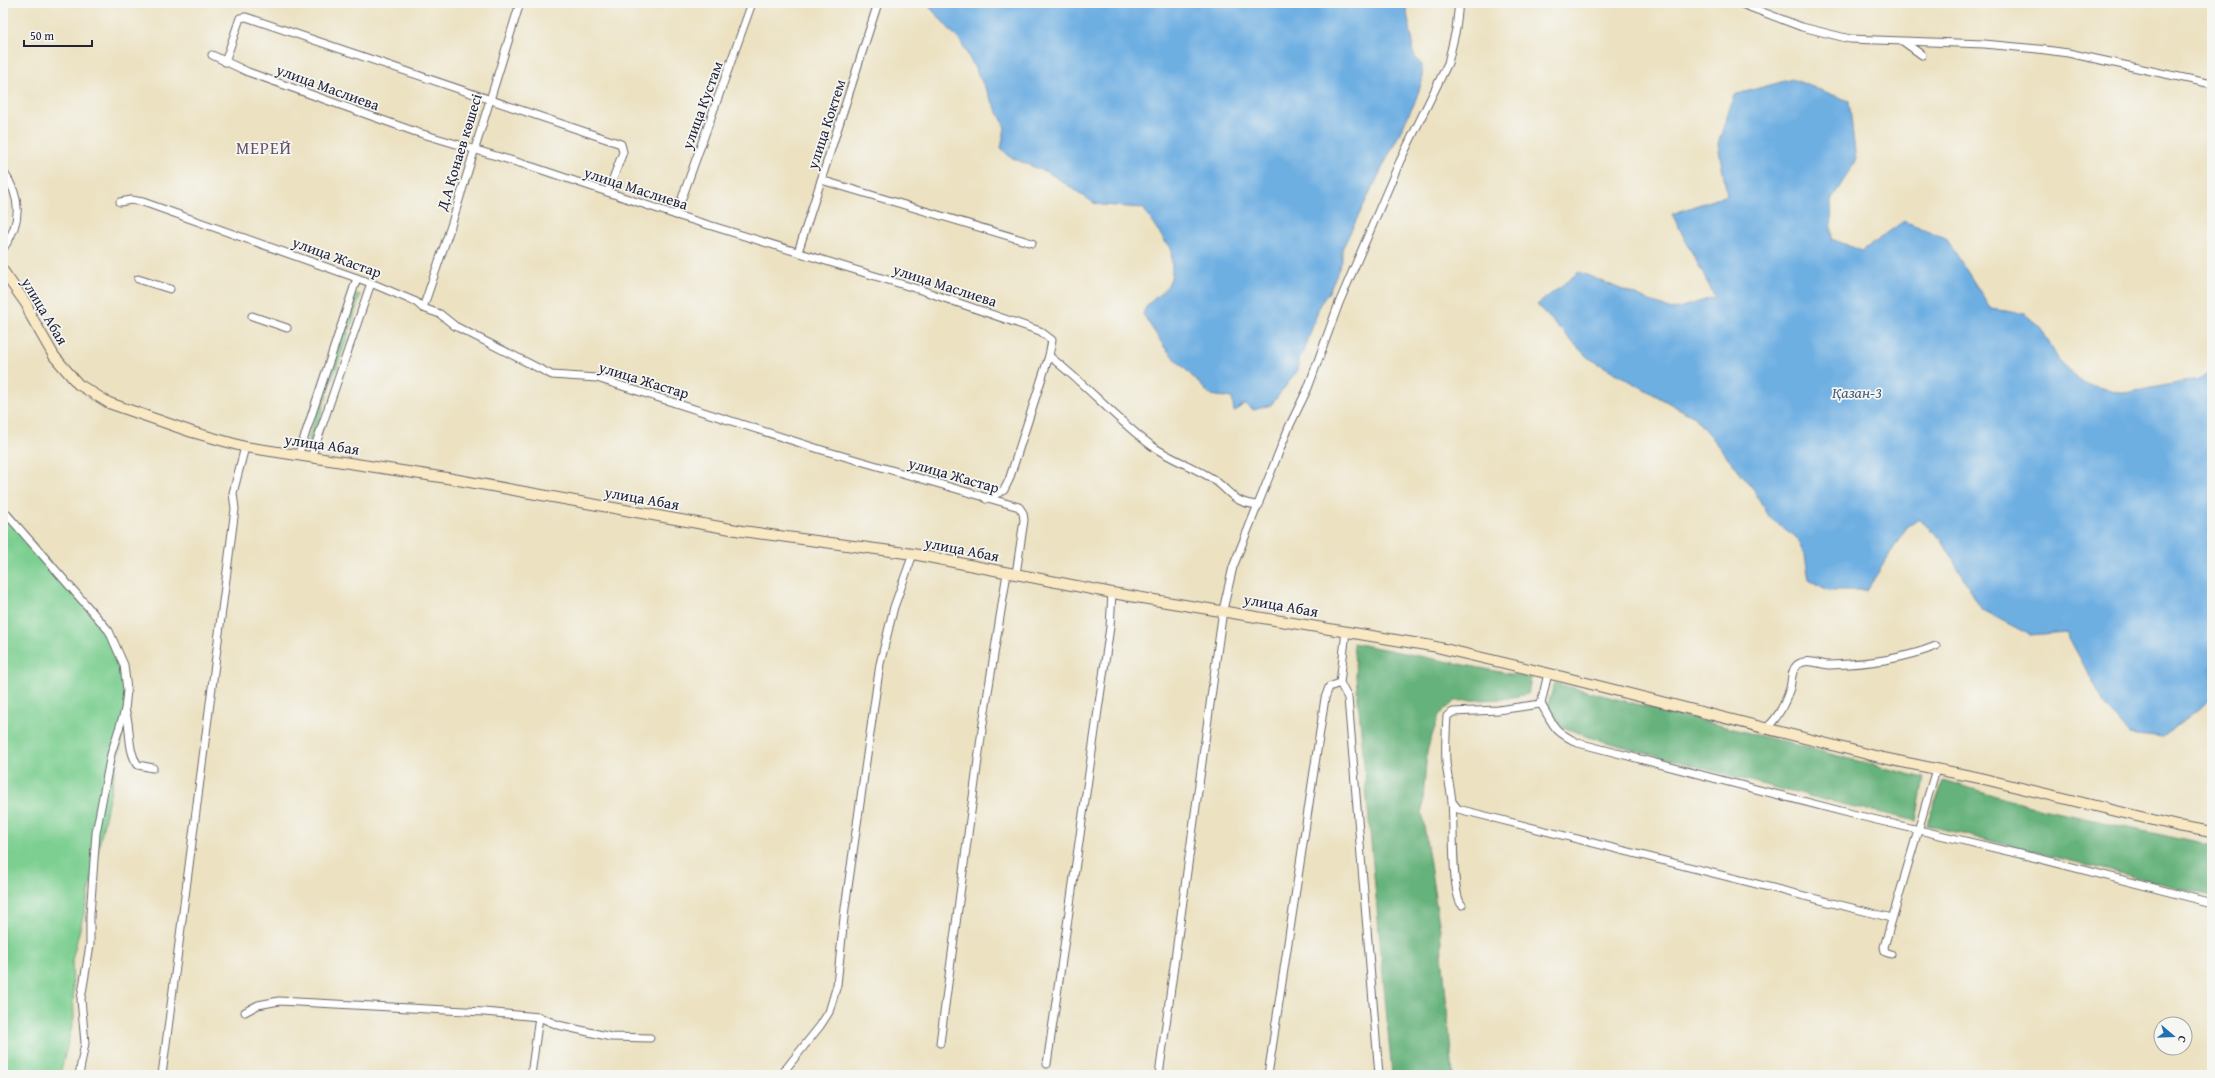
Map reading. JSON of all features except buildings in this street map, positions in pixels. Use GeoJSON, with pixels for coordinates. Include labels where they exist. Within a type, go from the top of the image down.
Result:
{"type":"FeatureCollection","features":[{"type":"Feature","properties":{"kind":"main road","name":"улица Абая"},"geometry":{"type":"LineString","coordinates":[[3,271],[27,305],[31,316],[54,356],[78,384],[109,403],[192,432],[245,447],[447,478],[742,531],[913,554],[1112,593],[1223,610],[1432,646],[1548,673],[1883,758],[2212,832]]}},
{"type":"Feature","properties":{"kind":"street","name":"Д.А Қонаев көшесі"},"geometry":{"type":"LineString","coordinates":[[423,308],[451,226],[488,101],[520,3]]}},
{"type":"Feature","properties":{"kind":"street","name":"улица Кустам"},"geometry":{"type":"LineString","coordinates":[[676,215],[752,3]]}},
{"type":"Feature","properties":{"kind":"street","name":"улица Коктем"},"geometry":{"type":"LineString","coordinates":[[798,252],[878,3]]}},
{"type":"Feature","properties":{"kind":"street"},"geometry":{"type":"LineString","coordinates":[[1159,1075],[1223,610],[1233,567],[1259,505],[1288,427],[1308,388],[1339,303],[1373,220],[1448,63],[1456,29],[1459,3]]}},
{"type":"Feature","properties":{"kind":"street"},"geometry":{"type":"LineString","coordinates":[[1739,3],[1826,34],[1850,39],[1984,44],[2068,53],[2212,84]]}},
{"type":"Feature","properties":{"kind":"street"},"geometry":{"type":"LineString","coordinates":[[225,62],[240,18],[246,17],[488,101],[621,144],[623,152],[608,192]]}},
{"type":"Feature","properties":{"kind":"street"},"geometry":{"type":"LineString","coordinates":[[1904,42],[1922,55]]}},
{"type":"Feature","properties":{"kind":"street","name":"улица Маслиева"},"geometry":{"type":"LineString","coordinates":[[212,55],[225,62],[416,132],[533,167],[676,215],[924,291],[1040,331],[1052,340],[1049,356]]}},
{"type":"Feature","properties":{"kind":"street"},"geometry":{"type":"LineString","coordinates":[[3,171],[14,185],[18,200],[17,215],[8,242],[3,249]]}},
{"type":"Feature","properties":{"kind":"street"},"geometry":{"type":"LineString","coordinates":[[821,180],[1032,243]]}},
{"type":"Feature","properties":{"kind":"street","name":"улица Жастар"},"geometry":{"type":"LineString","coordinates":[[120,202],[130,200],[143,202],[370,283],[416,302],[423,308],[440,314],[455,326],[552,375],[597,378],[822,450],[986,499],[1018,507],[1023,513],[1024,520],[1011,573],[982,730],[940,1043]]}},
{"type":"Feature","properties":{"kind":"street"},"geometry":{"type":"LineString","coordinates":[[298,456],[357,278]]}},
{"type":"Feature","properties":{"kind":"street"},"geometry":{"type":"LineString","coordinates":[[138,279],[170,289]]}},
{"type":"Feature","properties":{"kind":"street"},"geometry":{"type":"LineString","coordinates":[[311,458],[370,283]]}},
{"type":"Feature","properties":{"kind":"street"},"geometry":{"type":"LineString","coordinates":[[252,316],[287,328]]}},
{"type":"Feature","properties":{"kind":"street"},"geometry":{"type":"LineString","coordinates":[[986,499],[1004,490],[1010,480],[1049,356],[1071,373],[1152,446],[1176,460],[1209,476],[1231,497],[1240,501],[1259,505]]}},
{"type":"Feature","properties":{"kind":"street"},"geometry":{"type":"LineString","coordinates":[[162,1075],[235,509],[233,493],[245,447]]}},
{"type":"Feature","properties":{"kind":"street"},"geometry":{"type":"LineString","coordinates":[[3,510],[109,631],[124,665],[127,690],[125,710],[111,754],[96,833],[90,915],[90,945],[81,998],[85,1035],[79,1075]]}},
{"type":"Feature","properties":{"kind":"street"},"geometry":{"type":"LineString","coordinates":[[781,1075],[820,1026],[829,1012],[837,985],[845,908],[880,664],[894,607],[913,554]]}},
{"type":"Feature","properties":{"kind":"street"},"geometry":{"type":"LineString","coordinates":[[1047,1064],[1110,627],[1112,593]]}},
{"type":"Feature","properties":{"kind":"street"},"geometry":{"type":"LineString","coordinates":[[1346,631],[1340,684],[1348,698],[1379,1075]]}},
{"type":"Feature","properties":{"kind":"street"},"geometry":{"type":"LineString","coordinates":[[1765,729],[1772,724],[1780,712],[1786,698],[1794,668],[1799,664],[1814,662],[1828,665],[1874,661],[1920,652],[1936,646]]}},
{"type":"Feature","properties":{"kind":"street"},"geometry":{"type":"LineString","coordinates":[[1548,673],[1541,704],[1553,727],[1560,734],[1578,743],[1860,816],[2045,860],[2212,903]]}},
{"type":"Feature","properties":{"kind":"street"},"geometry":{"type":"LineString","coordinates":[[1268,1075],[1325,698],[1329,687],[1340,684]]}},
{"type":"Feature","properties":{"kind":"street"},"geometry":{"type":"LineString","coordinates":[[1462,905],[1459,902],[1456,884],[1452,829],[1453,803],[1446,763],[1447,716],[1452,712],[1498,710],[1541,704]]}},
{"type":"Feature","properties":{"kind":"street"},"geometry":{"type":"LineString","coordinates":[[125,710],[130,726],[134,759],[138,765],[153,768]]}},
{"type":"Feature","properties":{"kind":"street"},"geometry":{"type":"LineString","coordinates":[[1891,954],[1885,952],[1884,947],[1936,769]]}},
{"type":"Feature","properties":{"kind":"street"},"geometry":{"type":"LineString","coordinates":[[1453,803],[1458,809],[1892,918]]}},
{"type":"Feature","properties":{"kind":"street"},"geometry":{"type":"LineString","coordinates":[[245,1012],[258,1005],[279,1001],[476,1011],[539,1017],[558,1025],[611,1037],[650,1038]]}},
{"type":"Feature","properties":{"kind":"street"},"geometry":{"type":"LineString","coordinates":[[531,1075],[539,1017]]}},
{"type":"Feature","properties":{"kind":"green space"},"geometry":{"type":"Polygon","coordinates":[[[358,294],[360,295],[350,330],[345,329],[355,296],[358,294]]]}},
{"type":"Feature","properties":{"kind":"green space"},"geometry":{"type":"Polygon","coordinates":[[[344,331],[349,332],[326,399],[322,398],[344,331]]]}},
{"type":"Feature","properties":{"kind":"green space"},"geometry":{"type":"Polygon","coordinates":[[[321,400],[325,401],[311,447],[306,446],[321,400]]]}},
{"type":"Feature","properties":{"kind":"green space"},"geometry":{"type":"Polygon","coordinates":[[[3,508],[106,628],[120,658],[128,698],[123,733],[89,893],[72,960],[74,1018],[60,1075],[3,1075],[3,508]]]}},
{"type":"Feature","properties":{"kind":"green space"},"geometry":{"type":"Polygon","coordinates":[[[1353,643],[1531,678],[1528,694],[1503,699],[1455,701],[1439,715],[1427,751],[1422,812],[1440,930],[1453,1075],[1392,1075],[1353,643]]]}},
{"type":"Feature","properties":{"kind":"green space"},"geometry":{"type":"Polygon","coordinates":[[[1555,683],[1924,778],[1916,821],[1787,791],[1588,737],[1561,726],[1547,706],[1555,683]]]}},
{"type":"Feature","properties":{"kind":"green space"},"geometry":{"type":"Polygon","coordinates":[[[1944,780],[2029,806],[2212,846],[2212,896],[1926,825],[1944,780]]]}},
{"type":"Feature","properties":{"kind":"water"},"geometry":{"type":"Polygon","coordinates":[[[926,3],[1407,3],[1406,8],[1413,43],[1412,49],[1416,58],[1422,65],[1422,82],[1414,104],[1342,249],[1342,261],[1329,292],[1320,304],[1305,349],[1298,361],[1298,370],[1271,405],[1254,410],[1244,404],[1234,412],[1232,398],[1210,395],[1165,348],[1143,314],[1148,304],[1168,286],[1172,269],[1171,247],[1166,243],[1143,208],[1094,203],[1051,174],[1010,157],[1001,148],[1005,128],[1002,120],[961,42],[926,3]]]}},
{"type":"Feature","properties":{"kind":"water","name":"Қазан-3"},"geometry":{"type":"Polygon","coordinates":[[[1792,79],[1849,101],[1856,161],[1831,200],[1832,239],[1862,251],[1904,221],[1946,238],[1991,309],[2025,314],[2041,328],[2058,359],[2084,384],[2125,393],[2199,379],[2212,370],[2212,698],[2162,738],[2130,734],[2104,703],[2066,632],[2030,635],[1982,610],[1941,539],[1919,519],[1907,527],[1867,590],[1828,590],[1809,580],[1805,555],[1796,537],[1770,518],[1750,484],[1694,417],[1587,357],[1537,305],[1579,272],[1672,310],[1715,297],[1672,214],[1727,195],[1718,144],[1734,95],[1792,79]]]}},
{"type":"Feature","properties":{"kind":"district","name":"МЕРЕЙ"},"geometry":{"type":"Point","coordinates":[264,147]}}]}
